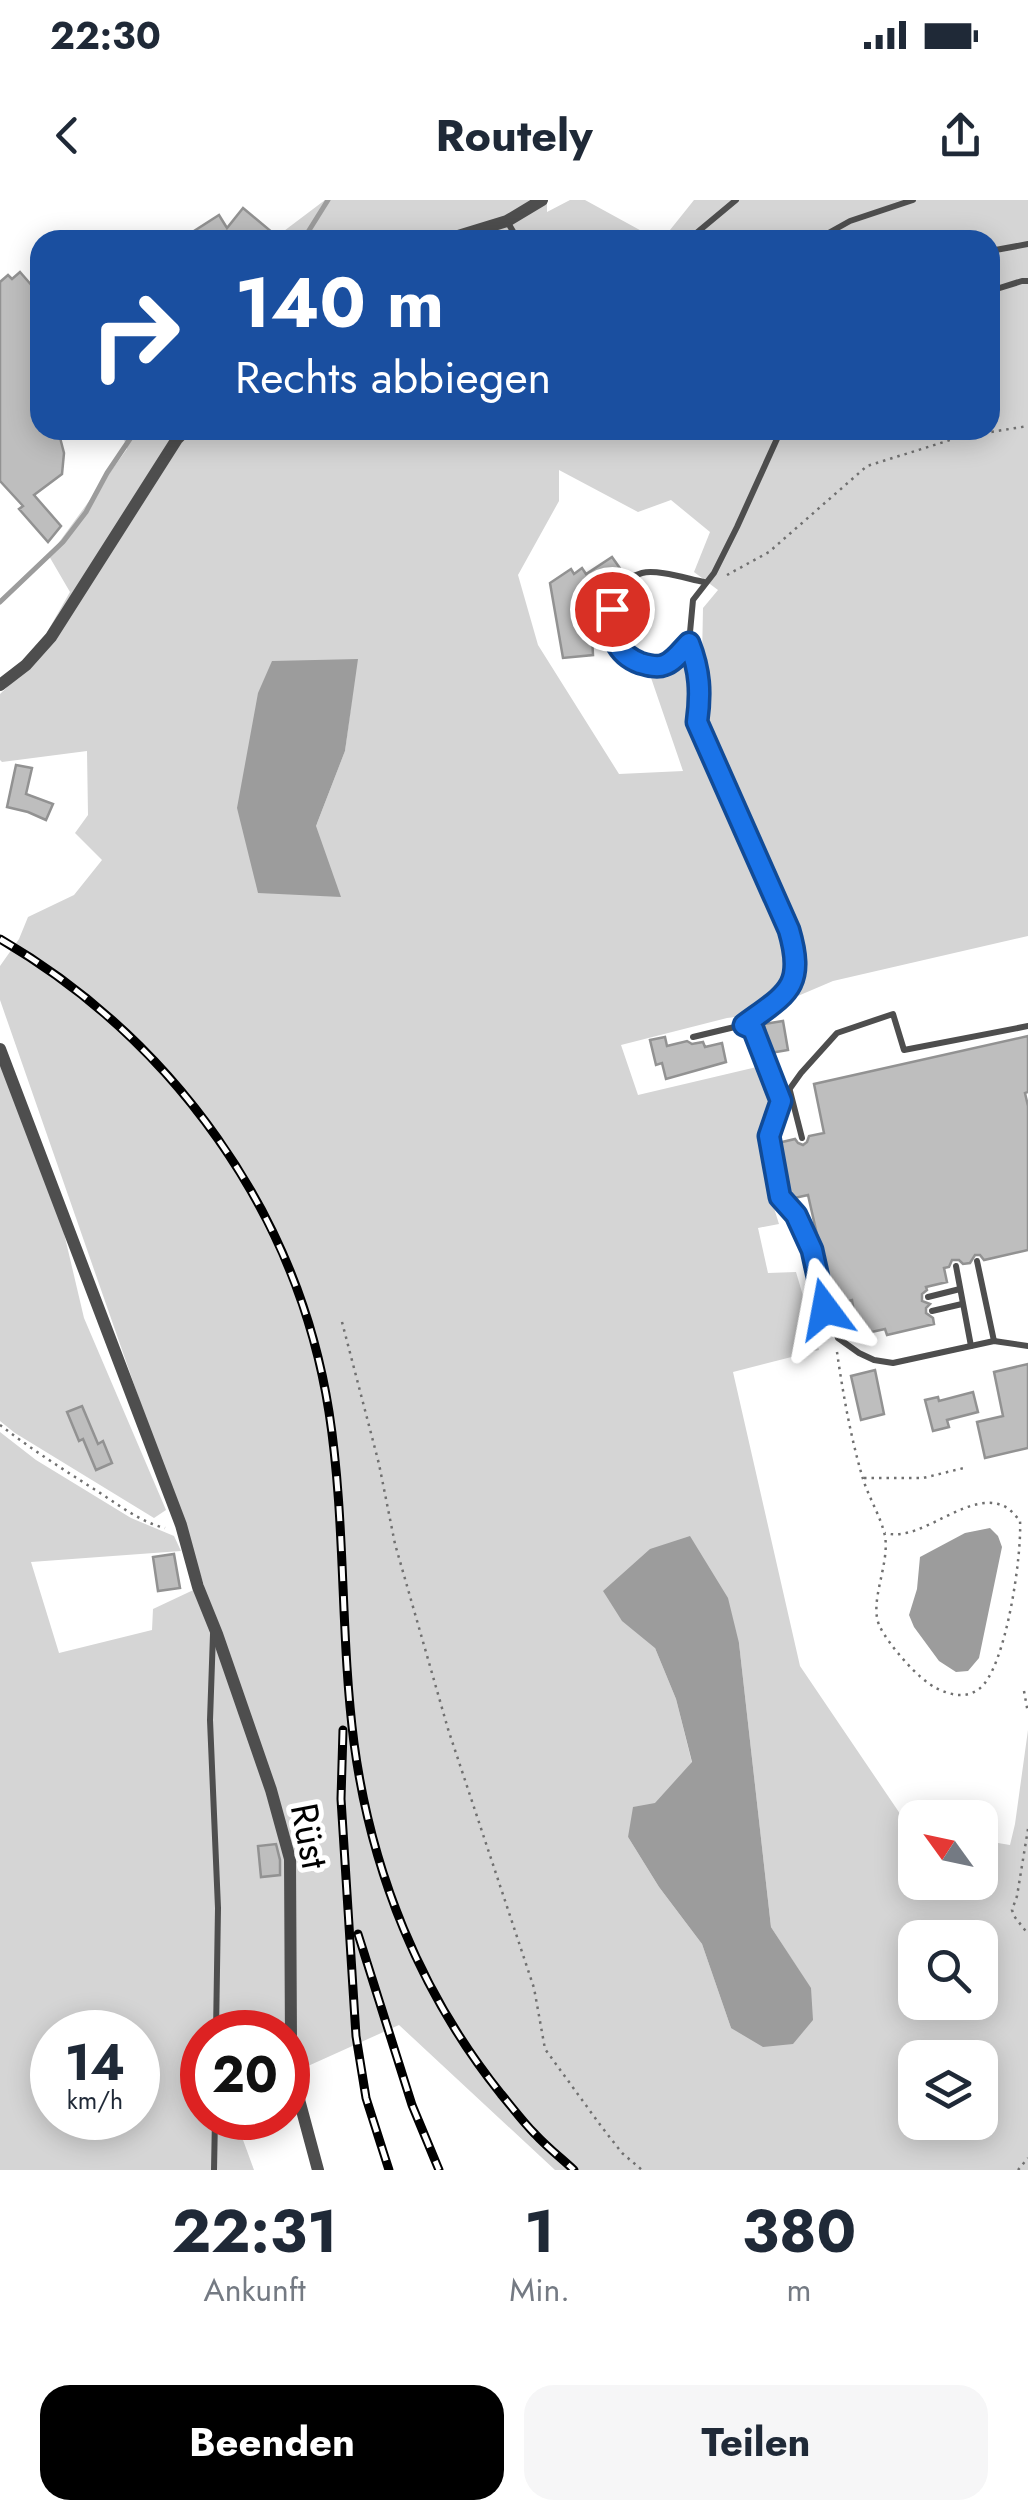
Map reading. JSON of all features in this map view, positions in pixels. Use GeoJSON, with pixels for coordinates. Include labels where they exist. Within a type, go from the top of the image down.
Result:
{"type":"FeatureCollection","features":[{"type":"Feature","properties":{"kind":"street"},"geometry":{"type":"LineString","coordinates":[[478,230],[507,221],[542,200]]}},
{"type":"Feature","properties":{"kind":"street"},"geometry":{"type":"LineString","coordinates":[[0,685],[26,665],[51,637],[176,440]]}},
{"type":"Feature","properties":{"kind":"street","name":"Rüst"},"geometry":{"type":"LineString","coordinates":[[0,1049],[181,1525],[198,1587],[271,1790],[290,1858],[291,2040],[297,2092],[318,2170]]}},
{"type":"Feature","properties":{"kind":"lane"},"geometry":{"type":"LineString","coordinates":[[700,230],[736,200]]}},
{"type":"Feature","properties":{"kind":"lane"},"geometry":{"type":"LineString","coordinates":[[833,230],[850,220],[913,200]]}},
{"type":"Feature","properties":{"kind":"lane"},"geometry":{"type":"LineString","coordinates":[[507,221],[512,230]]}},
{"type":"Feature","properties":{"kind":"lane"},"geometry":{"type":"LineString","coordinates":[[1000,249],[1028,244]]}},
{"type":"Feature","properties":{"kind":"lane"},"geometry":{"type":"LineString","coordinates":[[1000,287],[1028,281]]}},
{"type":"Feature","properties":{"kind":"lane"},"geometry":{"type":"LineString","coordinates":[[693,1037],[744,1025],[783,997],[794,984],[794,946],[789,930],[697,722],[700,677],[689,643],[691,610],[702,586],[714,573],[776,440]]}},
{"type":"Feature","properties":{"kind":"lane"},"geometry":{"type":"LineString","coordinates":[[689,643],[664,666],[647,666],[629,659],[614,637],[612,609],[625,583],[648,571],[702,586]]}},
{"type":"Feature","properties":{"kind":"lane"},"geometry":{"type":"LineString","coordinates":[[1028,1026],[904,1050],[893,1014],[838,1033],[781,1101],[769,1136],[780,1197],[796,1215],[812,1250],[825,1309],[838,1338],[858,1353],[893,1364],[994,1341],[1028,1346]]}},
{"type":"Feature","properties":{"kind":"lane"},"geometry":{"type":"LineString","coordinates":[[744,1025],[753,1029],[781,1101]]}},
{"type":"Feature","properties":{"kind":"lane"},"geometry":{"type":"LineString","coordinates":[[790,1090],[802,1138]]}},
{"type":"Feature","properties":{"kind":"lane"},"geometry":{"type":"LineString","coordinates":[[977,1261],[994,1341]]}},
{"type":"Feature","properties":{"kind":"lane"},"geometry":{"type":"LineString","coordinates":[[956,1266],[971,1346]]}},
{"type":"Feature","properties":{"kind":"lane"},"geometry":{"type":"LineString","coordinates":[[928,1297],[960,1288]]}},
{"type":"Feature","properties":{"kind":"lane"},"geometry":{"type":"LineString","coordinates":[[932,1311],[962,1304]]}},
{"type":"Feature","properties":{"kind":"lane"},"geometry":{"type":"LineString","coordinates":[[214,1624],[210,1720],[218,1908],[216,2010]]}},
{"type":"Feature","properties":{"kind":"lane"},"geometry":{"type":"LineString","coordinates":[[214,2170],[215,2140]]}},
{"type":"Feature","properties":{"kind":"path"},"geometry":{"type":"LineString","coordinates":[[1000,431],[1028,426]]}},
{"type":"Feature","properties":{"kind":"path"},"geometry":{"type":"LineString","coordinates":[[702,586],[769,552],[868,466],[950,440]]}},
{"type":"Feature","properties":{"kind":"path"},"geometry":{"type":"LineString","coordinates":[[342,1322],[379,1464],[395,1544],[448,1729],[534,1988],[545,2049],[601,2126],[642,2170]]}},
{"type":"Feature","properties":{"kind":"path"},"geometry":{"type":"LineString","coordinates":[[838,1338],[837,1354],[863,1478],[884,1533],[886,1554],[876,1612],[878,1625],[928,1684],[957,1695],[969,1695],[982,1688],[997,1660],[1012,1598],[1021,1547],[1020,1522],[1008,1508],[990,1503],[965,1509],[911,1533],[884,1533]]}},
{"type":"Feature","properties":{"kind":"path"},"geometry":{"type":"LineString","coordinates":[[0,1425],[151,1525],[170,1530],[181,1525]]}},
{"type":"Feature","properties":{"kind":"path"},"geometry":{"type":"LineString","coordinates":[[863,1478],[923,1478],[964,1468]]}},
{"type":"Feature","properties":{"kind":"path"},"geometry":{"type":"LineString","coordinates":[[1024,1690],[1028,1713]]}},
{"type":"Feature","properties":{"kind":"path"},"geometry":{"type":"LineString","coordinates":[[1028,1829],[1012,1910],[1028,1934]]}},
{"type":"Feature","properties":{"kind":"path"},"geometry":{"type":"LineString","coordinates":[[1018,2170],[1028,2158]]}},
{"type":"Feature","properties":{"kind":"shaded area"},"geometry":{"type":"Polygon","coordinates":[[[325,200],[547,200],[547,212],[570,200],[585,200],[640,230],[285,230],[325,200]]]}},
{"type":"Feature","properties":{"kind":"shaded area"},"geometry":{"type":"Polygon","coordinates":[[[694,200],[1028,200],[1028,936],[833,981],[753,1015],[621,1045],[638,1095],[761,1066],[770,1106],[760,1128],[759,1145],[779,1224],[758,1228],[768,1273],[796,1272],[819,1350],[733,1372],[800,1666],[898,1811],[898,1900],[998,1900],[998,1843],[1010,1845],[1028,1730],[1028,2170],[555,2170],[399,2025],[310,2065],[310,2010],[180,2010],[180,2140],[243,2140],[254,2170],[0,2170],[0,1432],[36,1460],[131,1518],[174,1536],[181,1551],[31,1562],[59,1653],[152,1630],[153,1609],[204,1585],[0,1000],[0,966],[19,939],[28,917],[74,895],[102,860],[75,833],[88,815],[87,751],[0,760],[0,694],[26,669],[70,592],[49,556],[127,449],[124,440],[1000,440],[1000,230],[670,230],[694,200]],[[559,470],[559,501],[518,575],[538,645],[619,774],[683,771],[648,669],[702,659],[703,608],[718,590],[694,572],[710,532],[671,500],[638,512],[559,470]],[[357,659],[316,826],[345,751],[357,659]],[[739,1643],[655,1648],[676,1699],[692,1763],[628,1837],[702,1944],[731,2028],[811,1989],[771,1927],[739,1643]]]}},
{"type":"Feature","properties":{"kind":"shaded area"},"geometry":{"type":"Polygon","coordinates":[[[358,659],[345,751],[316,826],[341,897],[258,893],[237,808],[258,693],[272,661],[358,659]]]}},
{"type":"Feature","properties":{"kind":"shaded area"},"geometry":{"type":"Polygon","coordinates":[[[0,1061],[51,1178],[84,1318],[166,1510],[154,1518],[0,1421],[0,1061]]]}},
{"type":"Feature","properties":{"kind":"shaded area"},"geometry":{"type":"Polygon","coordinates":[[[990,1528],[1002,1547],[979,1658],[968,1671],[956,1672],[939,1661],[909,1615],[917,1589],[920,1557],[965,1533],[990,1528]]]}},
{"type":"Feature","properties":{"kind":"shaded area"},"geometry":{"type":"Polygon","coordinates":[[[690,1536],[728,1598],[739,1643],[771,1927],[811,1988],[813,2020],[793,2044],[763,2047],[731,2028],[702,1944],[628,1837],[633,1807],[655,1803],[692,1762],[676,1699],[655,1648],[622,1621],[603,1591],[650,1549],[690,1536]]]}},
{"type":"Feature","properties":{"kind":"building"},"geometry":{"type":"Polygon","coordinates":[[[243,208],[269,230],[196,230],[219,215],[227,228],[243,208]]]}},
{"type":"Feature","properties":{"kind":"building"},"geometry":{"type":"Polygon","coordinates":[[[20,272],[30,284],[30,440],[61,440],[64,453],[62,474],[34,495],[61,526],[48,542],[0,481],[0,282],[8,275],[12,279],[20,272]]]}},
{"type":"Feature","properties":{"kind":"building"},"geometry":{"type":"Polygon","coordinates":[[[612,557],[624,574],[611,590],[582,612],[597,618],[598,629],[592,635],[593,655],[563,658],[550,583],[571,569],[574,574],[582,568],[586,574],[612,557]]]}},
{"type":"Feature","properties":{"kind":"building"},"geometry":{"type":"Polygon","coordinates":[[[16,765],[32,768],[26,794],[53,804],[46,820],[7,807],[16,765]]]}},
{"type":"Feature","properties":{"kind":"building"},"geometry":{"type":"Polygon","coordinates":[[[783,1021],[788,1050],[770,1053],[764,1024],[783,1021]]]}},
{"type":"Feature","properties":{"kind":"building"},"geometry":{"type":"Polygon","coordinates":[[[1028,1036],[1028,1250],[984,1260],[975,1255],[970,1263],[963,1264],[952,1260],[944,1268],[947,1282],[926,1287],[922,1294],[922,1301],[930,1304],[926,1313],[934,1324],[887,1335],[885,1329],[858,1335],[852,1300],[833,1305],[808,1195],[790,1199],[778,1143],[795,1139],[803,1145],[809,1136],[824,1133],[814,1084],[1028,1036]]]}},
{"type":"Feature","properties":{"kind":"building"},"geometry":{"type":"Polygon","coordinates":[[[665,1037],[667,1046],[687,1041],[703,1042],[705,1047],[722,1043],[726,1062],[666,1079],[662,1063],[656,1065],[650,1040],[665,1037]]]}},
{"type":"Feature","properties":{"kind":"building"},"geometry":{"type":"Polygon","coordinates":[[[1028,1364],[1028,1448],[985,1458],[977,1422],[1003,1416],[994,1372],[1028,1364]]]}},
{"type":"Feature","properties":{"kind":"building"},"geometry":{"type":"Polygon","coordinates":[[[875,1370],[884,1414],[861,1420],[851,1376],[875,1370]]]}},
{"type":"Feature","properties":{"kind":"building"},"geometry":{"type":"Polygon","coordinates":[[[973,1392],[978,1412],[947,1420],[949,1427],[933,1431],[925,1400],[938,1397],[939,1401],[973,1392]]]}},
{"type":"Feature","properties":{"kind":"building"},"geometry":{"type":"Polygon","coordinates":[[[82,1406],[98,1444],[103,1441],[112,1463],[96,1470],[67,1412],[82,1406]]]}},
{"type":"Feature","properties":{"kind":"building"},"geometry":{"type":"Polygon","coordinates":[[[174,1554],[180,1588],[158,1591],[153,1557],[174,1554]]]}},
{"type":"Feature","properties":{"kind":"building"},"geometry":{"type":"Polygon","coordinates":[[[276,1844],[280,1875],[261,1877],[258,1846],[276,1844]]]}},
{"type":"Feature","properties":{"kind":"waterway"},"geometry":{"type":"LineString","coordinates":[[309,230],[328,200]]}},
{"type":"Feature","properties":{"kind":"waterway"},"geometry":{"type":"LineString","coordinates":[[0,602],[63,542],[129,440]]}},
{"type":"Feature","properties":{"kind":"railway"},"geometry":{"type":"LineString","coordinates":[[0,939],[63,980],[120,1028],[172,1081],[218,1139],[257,1202],[289,1268],[313,1339],[329,1412],[354,1743],[362,1791],[387,1884],[423,1972],[472,2055],[526,2125],[574,2170]]}},
{"type":"Feature","properties":{"kind":"railway"},"geometry":{"type":"LineString","coordinates":[[343,1730],[341,1799],[356,2036],[366,2098],[389,2170]]}},
{"type":"Feature","properties":{"kind":"railway"},"geometry":{"type":"LineString","coordinates":[[358,1934],[412,2105],[439,2170]]}},
{"type":"Feature","properties":{"kind":"route"},"geometry":{"type":"LineString","coordinates":[[612,609],[614,637],[629,659],[647,666],[664,666],[689,643],[700,677],[697,722],[794,946],[794,984],[783,997],[744,1025],[753,1029],[781,1101],[769,1136],[780,1197],[796,1215],[812,1250],[825,1309]]}}]}
